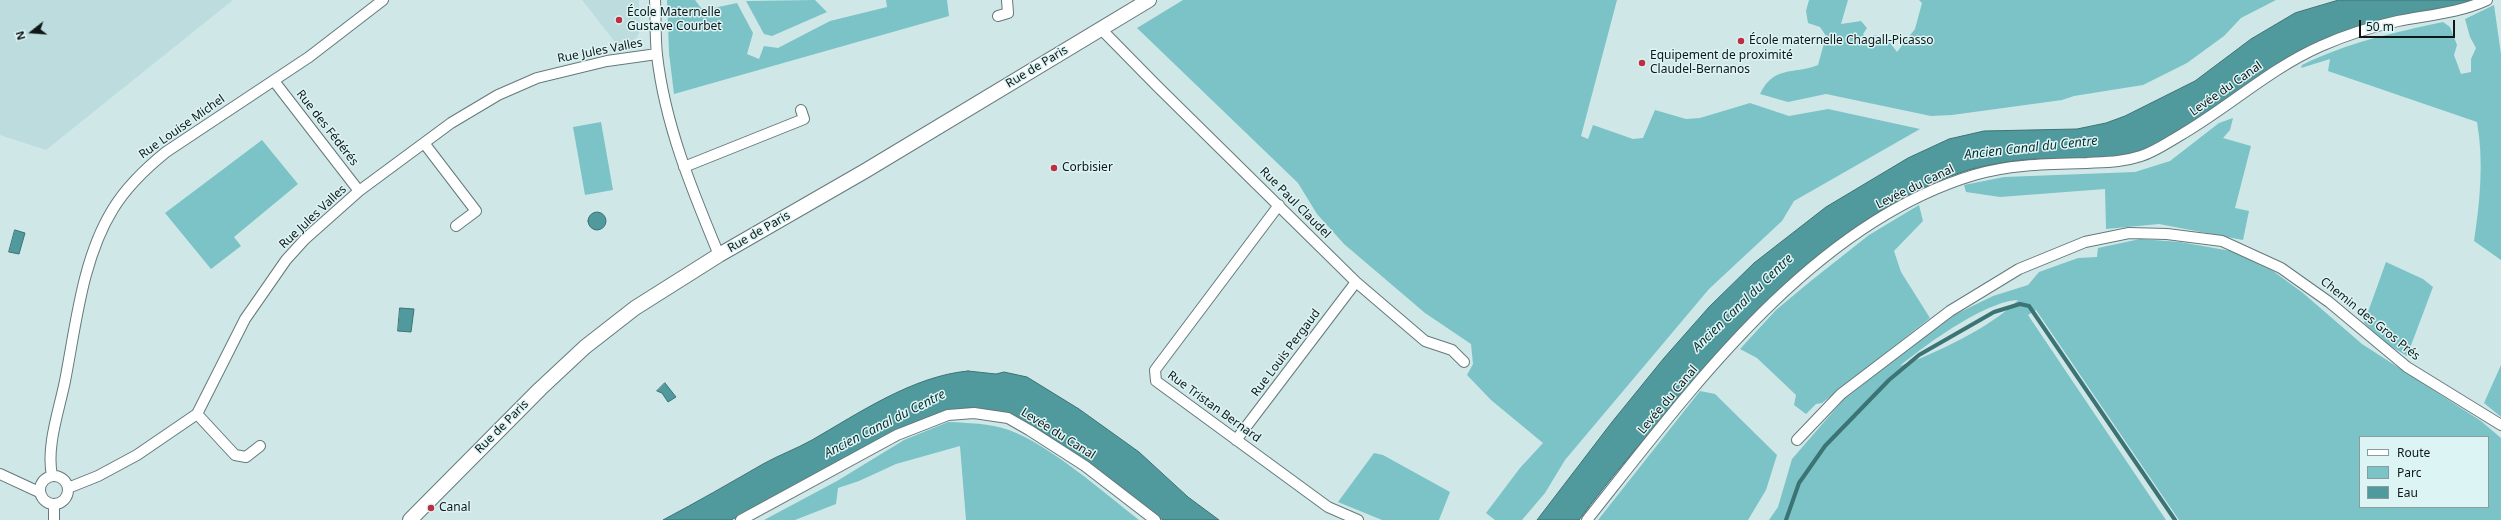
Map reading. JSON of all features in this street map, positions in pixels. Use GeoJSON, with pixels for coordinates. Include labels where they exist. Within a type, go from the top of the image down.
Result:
{"type":"FeatureCollection","features":[{"type":"Feature","properties":{"kind":"main road","name":"Rue de Paris"},"geometry":{"type":"LineString","coordinates":[[410,520],[540,389],[585,347],[635,308],[719,255],[865,171],[1149,0]]}},
{"type":"Feature","properties":{"kind":"street","name":"Rue Louise Michel"},"geometry":{"type":"LineString","coordinates":[[52,476],[52,442],[90,260],[112,210],[145,168],[166,152],[309,57],[384,0]]}},
{"type":"Feature","properties":{"kind":"street"},"geometry":{"type":"LineString","coordinates":[[655,0],[657,54],[665,105],[684,167],[719,255]]}},
{"type":"Feature","properties":{"kind":"street"},"geometry":{"type":"LineString","coordinates":[[998,16],[1008,12],[1007,0]]}},
{"type":"Feature","properties":{"kind":"street","name":"Levée du Canal"},"geometry":{"type":"LineString","coordinates":[[1587,520],[1653,437],[1747,327],[1822,259],[1880,218],[1948,183],[1977,174],[2031,165],[2126,160],[2143,156],[2203,123],[2288,62],[2320,46],[2357,31],[2470,8],[2488,0]]}},
{"type":"Feature","properties":{"kind":"street","name":"Rue Paul Claudel"},"geometry":{"type":"LineString","coordinates":[[1101,29],[1118,48],[1356,282],[1425,340],[1452,350],[1464,362]]}},
{"type":"Feature","properties":{"kind":"street","name":"Rue Jules Valles"},"geometry":{"type":"LineString","coordinates":[[68,488],[98,476],[137,455],[197,414],[245,319],[264,288],[305,239],[359,191],[424,143],[473,108],[517,86],[573,68],[657,54]]}},
{"type":"Feature","properties":{"kind":"street","name":"Rue des Fédérés"},"geometry":{"type":"LineString","coordinates":[[274,81],[359,191]]}},
{"type":"Feature","properties":{"kind":"street"},"geometry":{"type":"LineString","coordinates":[[684,167],[804,119],[801,110]]}},
{"type":"Feature","properties":{"kind":"street"},"geometry":{"type":"LineString","coordinates":[[424,143],[476,211],[456,226]]}},
{"type":"Feature","properties":{"kind":"street","name":"Rue Tristan Bernard"},"geometry":{"type":"LineString","coordinates":[[1279,205],[1155,370],[1156,381],[1328,507],[1358,520]]}},
{"type":"Feature","properties":{"kind":"street","name":"Chemin des Gros Prés"},"geometry":{"type":"LineString","coordinates":[[1797,440],[1841,394],[1950,311],[2019,269],[2085,242],[2129,233],[2167,234],[2222,241],[2264,259],[2281,268],[2324,298],[2407,367],[2501,425]]}},
{"type":"Feature","properties":{"kind":"street","name":"Rue Louis Pergaud"},"geometry":{"type":"LineString","coordinates":[[1236,440],[1356,282]]}},
{"type":"Feature","properties":{"kind":"street","name":"Levée du Canal"},"geometry":{"type":"LineString","coordinates":[[741,520],[897,435],[926,422],[948,415],[974,413],[1008,418],[1029,430],[1085,466],[1155,520]]}},
{"type":"Feature","properties":{"kind":"street"},"geometry":{"type":"LineString","coordinates":[[197,414],[235,455],[246,457],[260,446]]}},
{"type":"Feature","properties":{"kind":"street"},"geometry":{"type":"LineString","coordinates":[[0,474],[39,492],[43,500],[54,505],[63,501],[68,488],[64,480],[52,476],[44,480],[39,492]]}},
{"type":"Feature","properties":{"kind":"street"},"geometry":{"type":"LineString","coordinates":[[54,505],[54,520]]}},
{"type":"Feature","properties":{"kind":"shaded area"},"geometry":{"type":"Polygon","coordinates":[[[0,0],[233,0],[46,150],[0,135],[0,0]]]}},
{"type":"Feature","properties":{"kind":"shaded area","name":"École Maternelle Gustave Courbet"},"geometry":{"type":"Polygon","coordinates":[[[582,0],[639,0],[640,30],[637,37],[629,44],[619,47],[582,0]]]}},
{"type":"Feature","properties":{"kind":"green space"},"geometry":{"type":"Polygon","coordinates":[[[667,0],[695,0],[701,8],[709,9],[737,3],[753,33],[747,54],[759,59],[764,46],[778,48],[830,21],[887,7],[886,0],[947,0],[949,16],[674,94],[669,53],[667,0]]]}},
{"type":"Feature","properties":{"kind":"green space"},"geometry":{"type":"Polygon","coordinates":[[[815,0],[827,12],[772,36],[764,34],[746,1],[815,0]]]}},
{"type":"Feature","properties":{"kind":"green space"},"geometry":{"type":"Polygon","coordinates":[[[1183,0],[1617,0],[1581,136],[1588,139],[1593,125],[1633,139],[1643,138],[1655,110],[1686,119],[1700,118],[1750,103],[1789,116],[1828,109],[1920,129],[1794,201],[1782,221],[1709,289],[1565,460],[1545,493],[1522,520],[1495,520],[1486,513],[1520,468],[1543,443],[1491,400],[1467,375],[1473,364],[1471,344],[1425,313],[1344,244],[1317,214],[1298,183],[1137,28],[1183,0]]]}},
{"type":"Feature","properties":{"kind":"green space"},"geometry":{"type":"Polygon","coordinates":[[[1809,0],[1848,0],[1841,24],[1861,21],[1867,28],[1863,34],[1868,41],[1874,35],[1887,39],[1897,52],[1915,29],[1922,3],[1919,0],[2276,0],[2241,18],[2224,36],[2187,63],[2143,85],[2074,96],[2062,100],[1952,115],[1931,116],[1826,94],[1788,102],[1760,94],[1765,85],[1771,79],[1784,72],[1818,65],[1826,36],[1820,27],[1808,23],[1806,11],[1809,0]]]}},
{"type":"Feature","properties":{"kind":"green space"},"geometry":{"type":"Polygon","coordinates":[[[2494,5],[2501,54],[2501,260],[2474,241],[2481,167],[2477,122],[2328,71],[2330,59],[2301,68],[2302,65],[2319,57],[2354,44],[2388,34],[2443,22],[2450,27],[2457,45],[2454,55],[2461,74],[2471,72],[2471,59],[2476,48],[2470,37],[2465,19],[2494,5]]]}},
{"type":"Feature","properties":{"kind":"green space"},"geometry":{"type":"Polygon","coordinates":[[[2233,118],[2230,130],[2223,138],[2251,146],[2235,208],[2249,211],[2243,240],[2159,224],[2106,229],[2105,189],[2000,197],[1966,192],[1964,185],[2004,177],[2135,172],[2170,161],[2219,123],[2233,118]]]}},
{"type":"Feature","properties":{"kind":"green space"},"geometry":{"type":"Polygon","coordinates":[[[601,122],[613,190],[585,195],[573,127],[601,122]]]}},
{"type":"Feature","properties":{"kind":"green space"},"geometry":{"type":"Polygon","coordinates":[[[262,140],[298,184],[234,237],[241,246],[211,269],[165,213],[262,140]]]}},
{"type":"Feature","properties":{"kind":"green space"},"geometry":{"type":"Polygon","coordinates":[[[1919,205],[1923,221],[1894,251],[1901,272],[1930,318],[1822,403],[1816,404],[1806,414],[1794,405],[1796,395],[1757,358],[1740,349],[1776,310],[1812,280],[1869,235],[1919,205]]]}},
{"type":"Feature","properties":{"kind":"green space"},"geometry":{"type":"Polygon","coordinates":[[[2140,239],[2180,242],[2231,251],[2273,271],[2303,293],[2362,344],[2481,421],[2501,438],[2501,520],[2179,520],[2036,310],[2028,315],[2166,520],[1769,520],[1778,507],[1792,459],[1844,399],[1952,316],[1993,296],[2028,285],[2039,272],[2078,258],[2097,257],[2098,248],[2140,239]],[[2018,300],[2005,302],[1973,316],[1940,336],[1900,366],[1946,347],[1994,320],[2018,300]]]}},
{"type":"Feature","properties":{"kind":"green space"},"geometry":{"type":"Polygon","coordinates":[[[2386,262],[2423,279],[2433,287],[2407,356],[2387,344],[2364,323],[2386,262]]]}},
{"type":"Feature","properties":{"kind":"green space"},"geometry":{"type":"Polygon","coordinates":[[[2501,365],[2501,417],[2484,403],[2501,365]]]}},
{"type":"Feature","properties":{"kind":"green space"},"geometry":{"type":"Polygon","coordinates":[[[1700,391],[1715,394],[1777,455],[1766,490],[1748,520],[1598,520],[1700,391]]]}},
{"type":"Feature","properties":{"kind":"green space"},"geometry":{"type":"Polygon","coordinates":[[[948,422],[994,426],[1009,430],[1025,437],[1042,446],[1076,470],[1139,520],[966,520],[960,446],[896,464],[859,481],[838,488],[836,504],[795,520],[764,520],[837,481],[904,440],[948,422]]]}},
{"type":"Feature","properties":{"kind":"green space"},"geometry":{"type":"Polygon","coordinates":[[[1374,453],[1383,455],[1450,492],[1439,520],[1382,520],[1338,502],[1374,453]]]}},
{"type":"Feature","properties":{"kind":"water","name":"Ancien Canal du Centre"},"geometry":{"type":"Polygon","coordinates":[[[2339,0],[2479,0],[2319,42],[2266,71],[2200,117],[2148,149],[2106,158],[2034,159],[2007,162],[1978,168],[1962,172],[1919,190],[1879,212],[1841,238],[1805,267],[1771,298],[1708,365],[1640,444],[1579,520],[1537,520],[1612,422],[1664,358],[1709,307],[1754,263],[1826,207],[1908,158],[1949,139],[1984,131],[2077,129],[2106,123],[2125,116],[2195,81],[2251,39],[2295,13],[2339,0]]]}},
{"type":"Feature","properties":{"kind":"water"},"geometry":{"type":"Polygon","coordinates":[[[597,212],[603,215],[606,221],[603,227],[597,230],[591,227],[588,221],[591,215],[597,212]]]}},
{"type":"Feature","properties":{"kind":"water"},"geometry":{"type":"Polygon","coordinates":[[[15,230],[25,233],[19,254],[9,252],[15,230]]]}},
{"type":"Feature","properties":{"kind":"water"},"geometry":{"type":"Polygon","coordinates":[[[400,308],[414,309],[411,332],[398,331],[400,308]]]}},
{"type":"Feature","properties":{"kind":"water","name":"Ancien Canal du Centre"},"geometry":{"type":"Polygon","coordinates":[[[968,371],[996,374],[1004,372],[1027,377],[1079,409],[1139,452],[1188,497],[1219,520],[1163,520],[1085,461],[1040,430],[1003,412],[970,408],[944,411],[903,427],[731,520],[663,520],[769,461],[812,440],[887,397],[927,380],[947,374],[968,371]]]}},
{"type":"Feature","properties":{"kind":"water"},"geometry":{"type":"Polygon","coordinates":[[[665,383],[676,397],[668,402],[662,393],[657,391],[665,383]]]}},
{"type":"Feature","properties":{"kind":"waterway"},"geometry":{"type":"LineString","coordinates":[[1786,520],[1799,483],[1825,446],[1889,380],[1919,355],[1994,312],[2020,304],[2029,306],[2175,520]]}},
{"type":"Feature","properties":{"kind":"place","name":"École Maternelle Gustave Courbet"},"geometry":{"type":"Point","coordinates":[619,20]}},
{"type":"Feature","properties":{"kind":"place","name":"École maternelle Chagall-Picasso"},"geometry":{"type":"Point","coordinates":[1741,41]}},
{"type":"Feature","properties":{"kind":"place","name":"Equipement de proximité Claudel-Bernanos"},"geometry":{"type":"Point","coordinates":[1642,63]}},
{"type":"Feature","properties":{"kind":"place","name":"Corbisier"},"geometry":{"type":"Point","coordinates":[1054,168]}},
{"type":"Feature","properties":{"kind":"place","name":"Canal"},"geometry":{"type":"Point","coordinates":[431,508]}}]}
